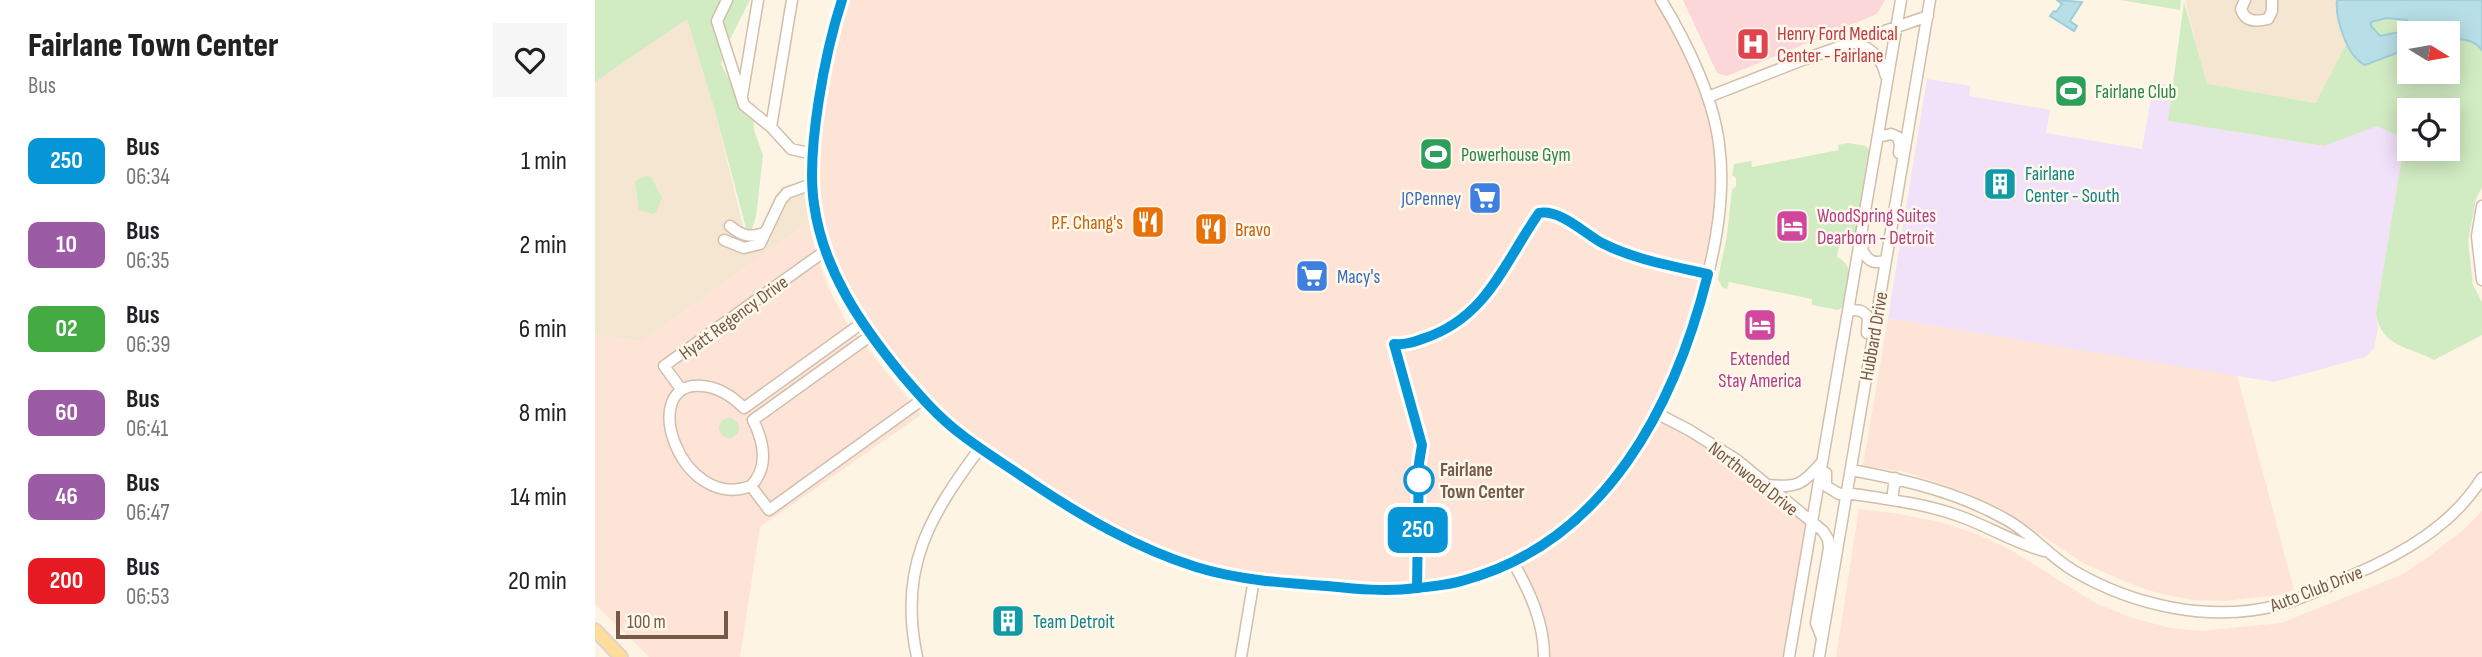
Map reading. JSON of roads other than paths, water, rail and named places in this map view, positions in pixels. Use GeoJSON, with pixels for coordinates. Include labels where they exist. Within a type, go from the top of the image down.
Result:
{"type":"FeatureCollection","features":[{"type":"Feature","properties":{"kind":"main road"},"geometry":{"type":"LineString","coordinates":[[595,630],[621,657]]}},
{"type":"Feature","properties":{"kind":"street"},"geometry":{"type":"LineString","coordinates":[[727,0],[717,21],[744,106],[771,127],[791,149],[813,154]]}},
{"type":"Feature","properties":{"kind":"street"},"geometry":{"type":"LineString","coordinates":[[742,97],[758,0]]}},
{"type":"Feature","properties":{"kind":"street"},"geometry":{"type":"LineString","coordinates":[[771,127],[792,0]]}},
{"type":"Feature","properties":{"kind":"street"},"geometry":{"type":"LineString","coordinates":[[842,0],[823,84],[813,154],[814,204],[825,251],[842,290],[870,336],[923,399],[960,434],[1075,512],[1152,551],[1196,567],[1254,579],[1346,588],[1410,589],[1465,580],[1513,562],[1552,539],[1595,503],[1628,462],[1658,414],[1680,363],[1708,274],[1717,227],[1721,165],[1719,140],[1708,97],[1661,0]]}},
{"type":"Feature","properties":{"kind":"street","name":"Hubbard Drive"},"geometry":{"type":"LineString","coordinates":[[1789,657],[1901,0]]}},
{"type":"Feature","properties":{"kind":"street","name":"Hubbard Drive"},"geometry":{"type":"LineString","coordinates":[[1819,657],[1930,0]]}},
{"type":"Feature","properties":{"kind":"street"},"geometry":{"type":"LineString","coordinates":[[2245,0],[2241,9],[2243,16],[2249,20],[2260,21],[2268,19],[2272,11],[2272,0]]}},
{"type":"Feature","properties":{"kind":"street"},"geometry":{"type":"LineString","coordinates":[[1708,97],[1853,41],[1928,16]]}},
{"type":"Feature","properties":{"kind":"street"},"geometry":{"type":"LineString","coordinates":[[1853,41],[1868,47],[1876,54],[1884,68],[1887,84]]}},
{"type":"Feature","properties":{"kind":"street"},"geometry":{"type":"LineString","coordinates":[[1878,137],[1891,134],[1898,137],[1900,145],[1891,200],[1894,212]]}},
{"type":"Feature","properties":{"kind":"street"},"geometry":{"type":"LineString","coordinates":[[724,240],[735,246],[751,248],[760,244],[787,193],[812,184]]}},
{"type":"Feature","properties":{"kind":"street"},"geometry":{"type":"LineString","coordinates":[[1866,203],[1868,217],[1862,250],[1870,260],[1878,263],[1886,260]]}},
{"type":"Feature","properties":{"kind":"street"},"geometry":{"type":"LineString","coordinates":[[2482,206],[2477,236],[2482,280]]}},
{"type":"Feature","properties":{"kind":"street"},"geometry":{"type":"LineString","coordinates":[[730,226],[751,237],[767,232]]}},
{"type":"Feature","properties":{"kind":"street","name":"Hyatt Regency Drive"},"geometry":{"type":"LineString","coordinates":[[681,389],[664,366],[825,251]]}},
{"type":"Feature","properties":{"kind":"street"},"geometry":{"type":"LineString","coordinates":[[1848,311],[1863,311],[1869,324],[1857,391],[1861,405]]}},
{"type":"Feature","properties":{"kind":"street"},"geometry":{"type":"LineString","coordinates":[[744,408],[862,323]]}},
{"type":"Feature","properties":{"kind":"street"},"geometry":{"type":"LineString","coordinates":[[753,420],[870,336]]}},
{"type":"Feature","properties":{"kind":"street"},"geometry":{"type":"LineString","coordinates":[[802,366],[811,379]]}},
{"type":"Feature","properties":{"kind":"street"},"geometry":{"type":"LineString","coordinates":[[1836,381],[1838,400],[1825,486],[1839,494],[1847,493]]}},
{"type":"Feature","properties":{"kind":"street","name":"Hyatt Regency Drive"},"geometry":{"type":"LineString","coordinates":[[696,385],[707,386],[726,394],[744,408],[753,420],[762,444],[761,473],[751,486],[732,490],[713,486],[692,471],[677,451],[671,435],[669,417],[673,399],[681,389],[696,385]]}},
{"type":"Feature","properties":{"kind":"street"},"geometry":{"type":"LineString","coordinates":[[751,486],[769,510],[923,399]]}},
{"type":"Feature","properties":{"kind":"street","name":"Northwood Drive"},"geometry":{"type":"LineString","coordinates":[[1658,414],[1722,450],[1823,531],[1829,548],[1816,623],[1822,639]]}},
{"type":"Feature","properties":{"kind":"street"},"geometry":{"type":"LineString","coordinates":[[917,657],[911,606],[914,571],[920,550],[934,514],[979,448]]}},
{"type":"Feature","properties":{"kind":"street"},"geometry":{"type":"LineString","coordinates":[[1767,485],[1798,485],[1807,480],[1822,462]]}},
{"type":"Feature","properties":{"kind":"street","name":"Auto Club Drive"},"geometry":{"type":"LineString","coordinates":[[1851,470],[1895,478],[1959,497],[1984,508],[2029,534],[2045,551],[2095,582],[2153,603],[2211,611],[2262,608],[2304,597],[2393,557],[2445,520],[2463,503],[2482,478]]}},
{"type":"Feature","properties":{"kind":"street"},"geometry":{"type":"LineString","coordinates":[[1892,500],[1895,478]]}},
{"type":"Feature","properties":{"kind":"street","name":"Auto Club Drive"},"geometry":{"type":"LineString","coordinates":[[1847,493],[1938,509],[1976,522],[2021,545],[2045,551]]}},
{"type":"Feature","properties":{"kind":"street"},"geometry":{"type":"LineString","coordinates":[[1938,509],[1951,507],[1959,497]]}},
{"type":"Feature","properties":{"kind":"street"},"geometry":{"type":"LineString","coordinates":[[1976,522],[1984,508]]}},
{"type":"Feature","properties":{"kind":"street"},"geometry":{"type":"LineString","coordinates":[[1513,562],[1539,618],[1544,657]]}},
{"type":"Feature","properties":{"kind":"street"},"geometry":{"type":"LineString","coordinates":[[1241,657],[1254,579]]}},
{"type":"Feature","properties":{"kind":"water"},"geometry":{"type":"Polygon","coordinates":[[[2057,0],[2082,2],[2070,21],[2077,26],[2074,31],[2050,16],[2062,4],[2057,0]]]}},
{"type":"Feature","properties":{"kind":"water"},"geometry":{"type":"Polygon","coordinates":[[[2337,0],[2482,0],[2482,50],[2479,46],[2461,39],[2461,21],[2408,21],[2386,18],[2371,22],[2371,26],[2380,36],[2397,33],[2397,53],[2365,65],[2353,54],[2340,26],[2337,0]]]}},
{"type":"Feature","properties":{"kind":"place","name":"Henry Ford Medical Center - Fairlane"},"geometry":{"type":"Point","coordinates":[1753,44]}},
{"type":"Feature","properties":{"kind":"place","name":"Fairlane Club"},"geometry":{"type":"Point","coordinates":[2071,91]}},
{"type":"Feature","properties":{"kind":"place","name":"Powerhouse Gym"},"geometry":{"type":"Point","coordinates":[1436,154]}},
{"type":"Feature","properties":{"kind":"place","name":"Fairlane Center - South"},"geometry":{"type":"Point","coordinates":[2000,184]}},
{"type":"Feature","properties":{"kind":"place","name":"JCPenney"},"geometry":{"type":"Point","coordinates":[1485,198]}},
{"type":"Feature","properties":{"kind":"place","name":"P.F. Chang's"},"geometry":{"type":"Point","coordinates":[1148,222]}},
{"type":"Feature","properties":{"kind":"place","name":"WoodSpring Suites Dearborn - Detroit"},"geometry":{"type":"Point","coordinates":[1792,226]}},
{"type":"Feature","properties":{"kind":"place","name":"Bravo"},"geometry":{"type":"Point","coordinates":[1211,229]}},
{"type":"Feature","properties":{"kind":"place","name":"Macy's"},"geometry":{"type":"Point","coordinates":[1312,276]}},
{"type":"Feature","properties":{"kind":"place","name":"Extended Stay America"},"geometry":{"type":"Point","coordinates":[1760,325]}},
{"type":"Feature","properties":{"kind":"place","name":"Fairlane Town Center"},"geometry":{"type":"Point","coordinates":[1419,480]}},
{"type":"Feature","properties":{"kind":"place","name":"Team Detroit"},"geometry":{"type":"Point","coordinates":[1008,621]}}]}
